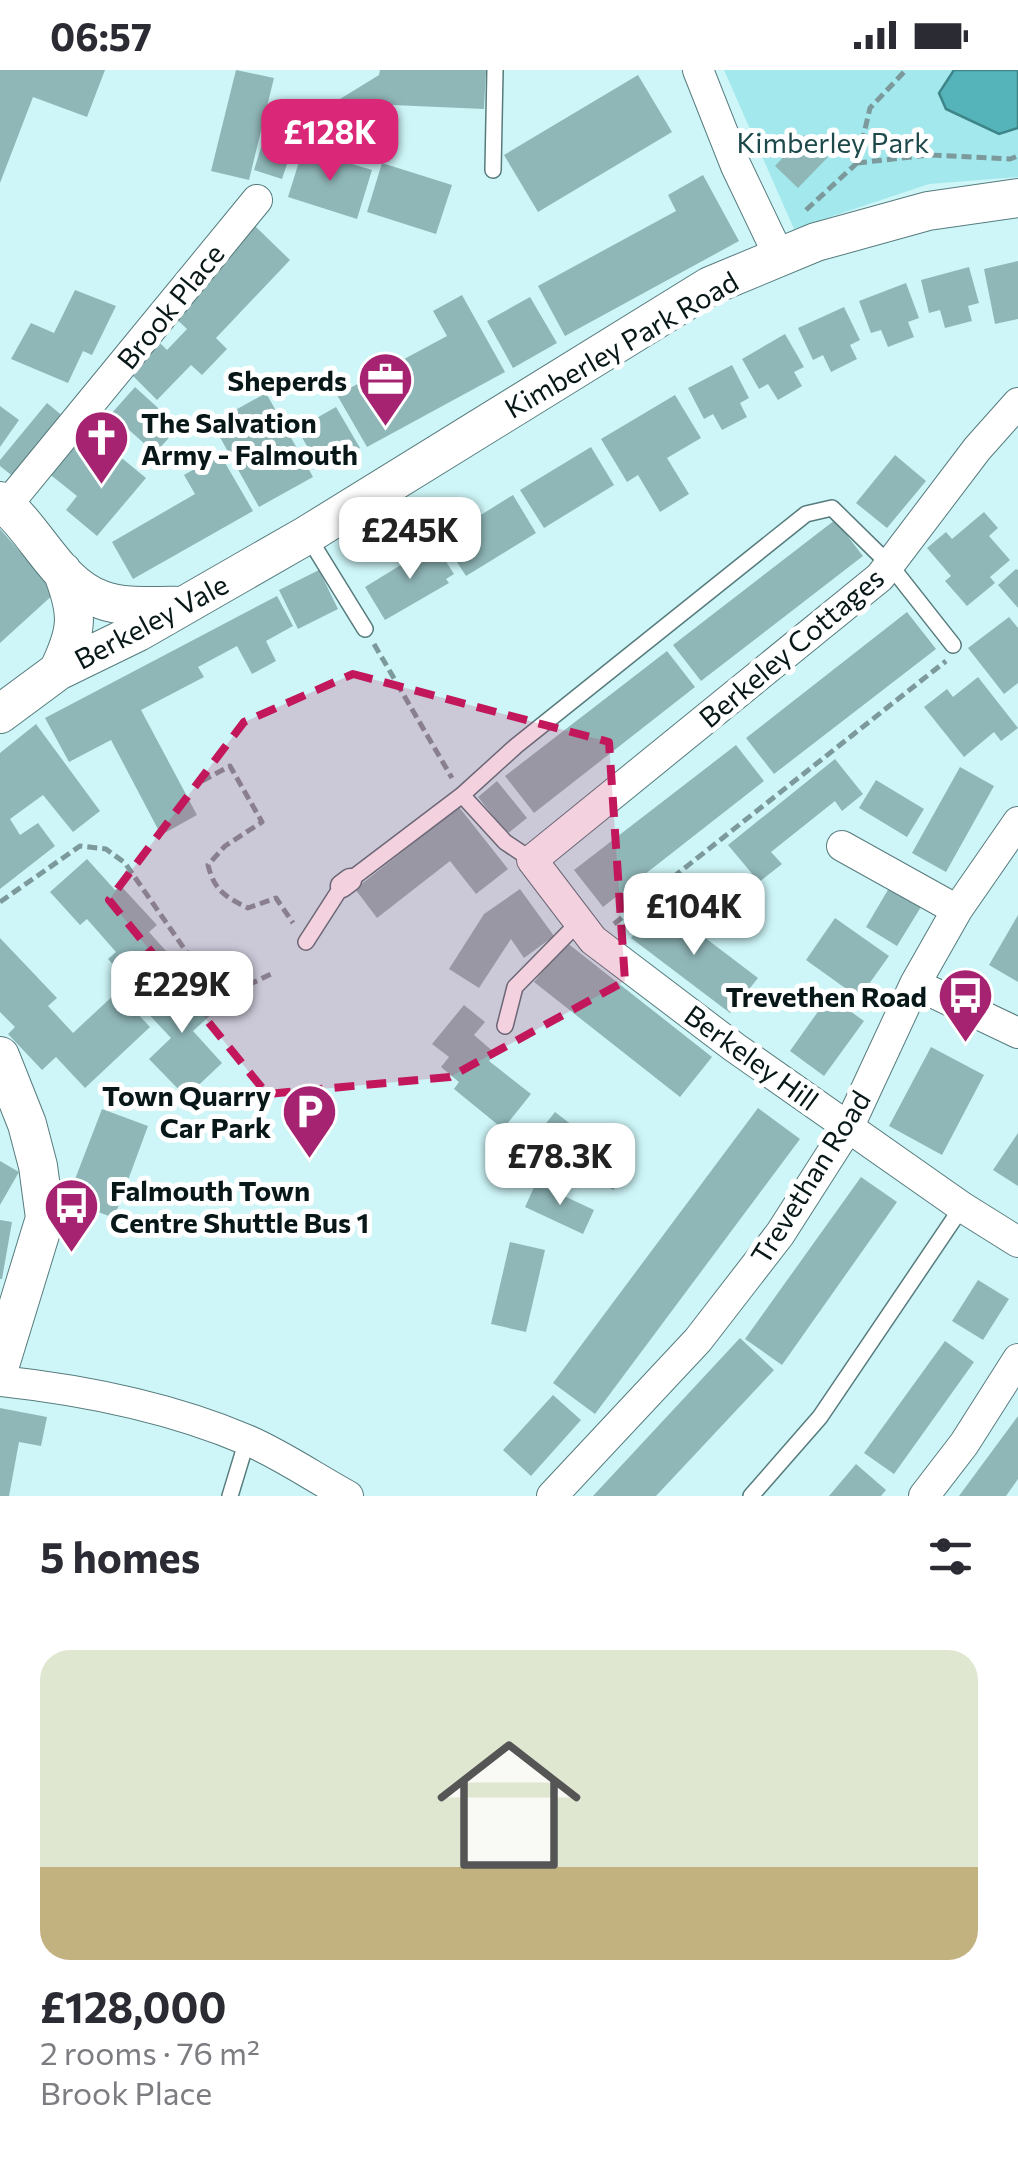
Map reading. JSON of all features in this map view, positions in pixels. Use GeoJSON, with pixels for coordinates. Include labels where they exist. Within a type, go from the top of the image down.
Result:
{"type":"FeatureCollection","features":[{"type":"Feature","properties":{"kind":"street"},"geometry":{"type":"LineString","coordinates":[[698,70],[736,166],[779,256]]}},
{"type":"Feature","properties":{"kind":"street","name":"Kimberley Park Road"},"geometry":{"type":"LineString","coordinates":[[307,535],[710,286],[816,242],[928,212],[1018,198]]}},
{"type":"Feature","properties":{"kind":"street","name":"Brook Place"},"geometry":{"type":"LineString","coordinates":[[3,504],[257,200]]}},
{"type":"Feature","properties":{"kind":"street","name":"Berkeley Cottages"},"geometry":{"type":"LineString","coordinates":[[532,860],[880,577],[977,449],[1018,403]]}},
{"type":"Feature","properties":{"kind":"street"},"geometry":{"type":"LineString","coordinates":[[3,504],[42,544],[62,572],[73,598],[76,620],[72,642],[58,670]]}},
{"type":"Feature","properties":{"kind":"street","name":"Berkeley Vale"},"geometry":{"type":"LineString","coordinates":[[0,714],[58,670],[138,632],[307,535]]}},
{"type":"Feature","properties":{"kind":"street"},"geometry":{"type":"LineString","coordinates":[[62,572],[100,600],[182,606]]}},
{"type":"Feature","properties":{"kind":"street","name":"Trevethan Road"},"geometry":{"type":"LineString","coordinates":[[552,1496],[698,1340],[780,1234],[848,1126],[914,984],[957,910],[1018,822]]}},
{"type":"Feature","properties":{"kind":"street"},"geometry":{"type":"LineString","coordinates":[[842,846],[957,910]]}},
{"type":"Feature","properties":{"kind":"street","name":"Berkeley Hill"},"geometry":{"type":"LineString","coordinates":[[532,860],[586,931],[734,1046],[962,1208],[1018,1242]]}},
{"type":"Feature","properties":{"kind":"street"},"geometry":{"type":"LineString","coordinates":[[914,984],[1018,1033]]}},
{"type":"Feature","properties":{"kind":"street"},"geometry":{"type":"LineString","coordinates":[[0,1056],[27,1124],[45,1218],[1,1366],[247,1440],[348,1496]]}},
{"type":"Feature","properties":{"kind":"street"},"geometry":{"type":"LineString","coordinates":[[924,1496],[964,1444],[1018,1360]]}},
{"type":"Feature","properties":{"kind":"lane"},"geometry":{"type":"LineString","coordinates":[[493,170],[495,70]]}},
{"type":"Feature","properties":{"kind":"lane"},"geometry":{"type":"LineString","coordinates":[[306,942],[346,883],[462,795],[516,746],[806,514],[832,508],[890,565],[953,645]]}},
{"type":"Feature","properties":{"kind":"lane"},"geometry":{"type":"LineString","coordinates":[[307,535],[366,629]]}},
{"type":"Feature","properties":{"kind":"lane"},"geometry":{"type":"LineString","coordinates":[[462,795],[504,842],[532,860]]}},
{"type":"Feature","properties":{"kind":"lane"},"geometry":{"type":"LineString","coordinates":[[505,1026],[515,987],[586,931]]}},
{"type":"Feature","properties":{"kind":"lane"},"geometry":{"type":"LineString","coordinates":[[751,1496],[820,1417],[962,1208]]}},
{"type":"Feature","properties":{"kind":"lane"},"geometry":{"type":"LineString","coordinates":[[230,1496],[247,1440]]}},
{"type":"Feature","properties":{"kind":"path"},"geometry":{"type":"LineString","coordinates":[[779,256],[781,233],[857,163],[870,108],[906,70]]}},
{"type":"Feature","properties":{"kind":"path"},"geometry":{"type":"LineString","coordinates":[[857,163],[929,155],[1010,159],[1018,156]]}},
{"type":"Feature","properties":{"kind":"path"},"geometry":{"type":"LineString","coordinates":[[366,629],[462,795]]}},
{"type":"Feature","properties":{"kind":"path"},"geometry":{"type":"LineString","coordinates":[[586,931],[950,659],[953,645]]}},
{"type":"Feature","properties":{"kind":"path"},"geometry":{"type":"LineString","coordinates":[[202,781],[230,766],[262,822],[224,846],[208,865],[213,885],[248,908],[276,898],[306,942]]}},
{"type":"Feature","properties":{"kind":"path"},"geometry":{"type":"LineString","coordinates":[[0,902],[80,846],[106,848],[125,863],[219,999],[271,974]]}},
{"type":"Feature","properties":{"kind":"highlighted area"},"geometry":{"type":"Polygon","coordinates":[[[353,674],[609,742],[625,981],[450,1077],[267,1094],[109,900],[244,722],[353,674]]]}},
{"type":"Feature","properties":{"kind":"green space","name":"Kimberley Park"},"geometry":{"type":"Polygon","coordinates":[[[724,70],[1018,70],[1018,177],[929,184],[794,229],[724,70]]]}},
{"type":"Feature","properties":{"kind":"shaded area"},"geometry":{"type":"Polygon","coordinates":[[[954,70],[1018,70],[1018,128],[999,134],[946,109],[939,93],[954,70]]]}},
{"type":"Feature","properties":{"kind":"building"},"geometry":{"type":"Polygon","coordinates":[[[0,70],[105,70],[87,117],[33,97],[0,183],[0,70]]]}},
{"type":"Feature","properties":{"kind":"building"},"geometry":{"type":"Polygon","coordinates":[[[236,70],[274,78],[249,180],[211,171],[236,70]]]}},
{"type":"Feature","properties":{"kind":"building"},"geometry":{"type":"Polygon","coordinates":[[[380,70],[486,70],[484,109],[392,105],[357,126],[340,99],[379,75],[380,70]]]}},
{"type":"Feature","properties":{"kind":"building"},"geometry":{"type":"Polygon","coordinates":[[[638,75],[672,132],[538,212],[504,155],[638,75]]]}},
{"type":"Feature","properties":{"kind":"building"},"geometry":{"type":"Polygon","coordinates":[[[268,125],[297,134],[282,179],[254,170],[268,125]]]}},
{"type":"Feature","properties":{"kind":"building"},"geometry":{"type":"Polygon","coordinates":[[[804,135],[828,157],[798,188],[775,166],[804,135]]]}},
{"type":"Feature","properties":{"kind":"building"},"geometry":{"type":"Polygon","coordinates":[[[303,149],[372,170],[357,219],[288,197],[303,149]]]}},
{"type":"Feature","properties":{"kind":"building"},"geometry":{"type":"Polygon","coordinates":[[[382,163],[452,185],[436,234],[367,212],[382,163]]]}},
{"type":"Feature","properties":{"kind":"building"},"geometry":{"type":"Polygon","coordinates":[[[703,175],[739,241],[565,336],[538,286],[676,211],[668,195],[703,175]]]}},
{"type":"Feature","properties":{"kind":"building"},"geometry":{"type":"Polygon","coordinates":[[[255,226],[290,260],[216,338],[227,349],[202,375],[191,365],[157,400],[131,374],[160,343],[167,350],[187,329],[170,313],[255,226]]]}},
{"type":"Feature","properties":{"kind":"building"},"geometry":{"type":"Polygon","coordinates":[[[1018,261],[1018,319],[995,324],[984,269],[1018,261]]]}},
{"type":"Feature","properties":{"kind":"building"},"geometry":{"type":"Polygon","coordinates":[[[969,267],[979,303],[968,306],[972,321],[945,328],[940,310],[929,313],[921,280],[969,267]]]}},
{"type":"Feature","properties":{"kind":"building"},"geometry":{"type":"Polygon","coordinates":[[[906,283],[919,318],[908,322],[914,337],[888,347],[881,330],[871,333],[859,301],[906,283]]]}},
{"type":"Feature","properties":{"kind":"building"},"geometry":{"type":"Polygon","coordinates":[[[75,290],[116,306],[92,355],[83,351],[68,383],[11,359],[31,323],[54,333],[75,290]]]}},
{"type":"Feature","properties":{"kind":"building"},"geometry":{"type":"Polygon","coordinates":[[[462,295],[505,372],[367,447],[337,395],[447,336],[433,311],[462,295]]]}},
{"type":"Feature","properties":{"kind":"building"},"geometry":{"type":"Polygon","coordinates":[[[530,297],[557,343],[513,368],[487,321],[530,297]]]}},
{"type":"Feature","properties":{"kind":"building"},"geometry":{"type":"Polygon","coordinates":[[[844,307],[860,340],[850,345],[857,359],[831,372],[823,355],[813,360],[798,328],[844,307]]]}},
{"type":"Feature","properties":{"kind":"building"},"geometry":{"type":"Polygon","coordinates":[[[785,334],[804,367],[794,372],[802,386],[778,400],[768,384],[759,389],[742,359],[785,334]]]}},
{"type":"Feature","properties":{"kind":"building"},"geometry":{"type":"Polygon","coordinates":[[[732,365],[749,398],[740,403],[747,417],[722,430],[713,414],[704,419],[688,388],[732,365]]]}},
{"type":"Feature","properties":{"kind":"building"},"geometry":{"type":"Polygon","coordinates":[[[135,387],[179,427],[155,453],[111,414],[135,387]]]}},
{"type":"Feature","properties":{"kind":"building"},"geometry":{"type":"Polygon","coordinates":[[[266,393],[313,477],[259,507],[212,423],[266,393]]]}},
{"type":"Feature","properties":{"kind":"building"},"geometry":{"type":"Polygon","coordinates":[[[675,395],[701,438],[667,458],[689,494],[660,512],[638,475],[627,482],[601,439],[675,395]]]}},
{"type":"Feature","properties":{"kind":"building"},"geometry":{"type":"Polygon","coordinates":[[[47,403],[64,417],[15,478],[0,466],[0,460],[47,403]]]}},
{"type":"Feature","properties":{"kind":"building"},"geometry":{"type":"Polygon","coordinates":[[[0,406],[19,420],[0,447],[0,406]]]}},
{"type":"Feature","properties":{"kind":"building"},"geometry":{"type":"Polygon","coordinates":[[[336,407],[360,448],[321,470],[297,429],[336,407]]]}},
{"type":"Feature","properties":{"kind":"building","name":"The Salvation Army - Falmouth"},"geometry":{"type":"Polygon","coordinates":[[[95,436],[146,478],[97,536],[66,510],[77,496],[47,472],[74,440],[85,448],[95,436]]]}},
{"type":"Feature","properties":{"kind":"building"},"geometry":{"type":"Polygon","coordinates":[[[591,447],[614,485],[544,528],[520,490],[591,447]]]}},
{"type":"Feature","properties":{"kind":"building"},"geometry":{"type":"Polygon","coordinates":[[[220,454],[253,511],[133,579],[112,542],[195,494],[184,475],[220,454]]]}},
{"type":"Feature","properties":{"kind":"building"},"geometry":{"type":"Polygon","coordinates":[[[895,455],[926,481],[887,528],[856,503],[895,455]]]}},
{"type":"Feature","properties":{"kind":"building"},"geometry":{"type":"Polygon","coordinates":[[[513,495],[536,533],[466,576],[442,539],[513,495]]]}},
{"type":"Feature","properties":{"kind":"building"},"geometry":{"type":"Polygon","coordinates":[[[984,512],[998,528],[989,536],[1010,560],[990,577],[995,583],[967,606],[945,581],[951,576],[927,548],[946,532],[952,539],[984,512]]]}},
{"type":"Feature","properties":{"kind":"building"},"geometry":{"type":"Polygon","coordinates":[[[835,520],[863,556],[701,681],[673,645],[835,520]]]}},
{"type":"Feature","properties":{"kind":"building"},"geometry":{"type":"Polygon","coordinates":[[[0,529],[56,592],[0,643],[0,529]]]}},
{"type":"Feature","properties":{"kind":"building"},"geometry":{"type":"Polygon","coordinates":[[[435,544],[454,574],[446,579],[449,583],[385,620],[365,587],[435,544]]]}},
{"type":"Feature","properties":{"kind":"building"},"geometry":{"type":"Polygon","coordinates":[[[319,570],[338,609],[298,629],[279,590],[319,570]]]}},
{"type":"Feature","properties":{"kind":"building"},"geometry":{"type":"Polygon","coordinates":[[[1018,570],[1018,608],[998,585],[1018,570]]]}},
{"type":"Feature","properties":{"kind":"building"},"geometry":{"type":"Polygon","coordinates":[[[277,596],[293,626],[266,641],[276,661],[252,674],[237,646],[198,667],[204,677],[141,710],[197,815],[161,835],[111,740],[69,762],[45,718],[277,596]]]}},
{"type":"Feature","properties":{"kind":"building"},"geometry":{"type":"Polygon","coordinates":[[[907,612],[936,649],[774,774],[746,738],[907,612]]]}},
{"type":"Feature","properties":{"kind":"building"},"geometry":{"type":"Polygon","coordinates":[[[1009,617],[1018,628],[1018,683],[1004,694],[968,648],[1009,617]]]}},
{"type":"Feature","properties":{"kind":"building"},"geometry":{"type":"Polygon","coordinates":[[[667,651],[695,687],[534,813],[505,776],[667,651]]]}},
{"type":"Feature","properties":{"kind":"building"},"geometry":{"type":"Polygon","coordinates":[[[978,677],[1018,728],[1001,741],[994,732],[964,757],[924,707],[947,689],[953,697],[978,677]]]}},
{"type":"Feature","properties":{"kind":"building"},"geometry":{"type":"Polygon","coordinates":[[[36,724],[100,811],[73,832],[43,795],[10,819],[20,835],[38,823],[55,846],[0,889],[0,753],[36,724]]]}},
{"type":"Feature","properties":{"kind":"building"},"geometry":{"type":"Polygon","coordinates":[[[736,745],[764,781],[603,907],[574,870],[736,745]]]}},
{"type":"Feature","properties":{"kind":"building"},"geometry":{"type":"Polygon","coordinates":[[[835,759],[863,794],[842,811],[835,801],[771,852],[782,864],[759,882],[728,845],[835,759]]]}},
{"type":"Feature","properties":{"kind":"building"},"geometry":{"type":"Polygon","coordinates":[[[960,767],[994,786],[946,872],[912,853],[960,767]]]}},
{"type":"Feature","properties":{"kind":"building"},"geometry":{"type":"Polygon","coordinates":[[[876,780],[924,809],[907,837],[859,808],[876,780]]]}},
{"type":"Feature","properties":{"kind":"building"},"geometry":{"type":"Polygon","coordinates":[[[497,781],[527,818],[507,834],[478,797],[497,781]]]}},
{"type":"Feature","properties":{"kind":"building"},"geometry":{"type":"Polygon","coordinates":[[[459,807],[508,869],[476,894],[450,861],[377,918],[355,889],[459,807]]]}},
{"type":"Feature","properties":{"kind":"building"},"geometry":{"type":"Polygon","coordinates":[[[87,859],[115,890],[121,886],[157,925],[149,932],[176,962],[140,995],[108,959],[116,952],[87,919],[80,925],[50,892],[87,859]]]}},
{"type":"Feature","properties":{"kind":"building"},"geometry":{"type":"Polygon","coordinates":[[[892,883],[924,902],[897,946],[866,927],[892,883]]]}},
{"type":"Feature","properties":{"kind":"building"},"geometry":{"type":"Polygon","coordinates":[[[520,889],[554,936],[524,958],[511,939],[479,988],[449,969],[484,914],[520,889]]]}},
{"type":"Feature","properties":{"kind":"building"},"geometry":{"type":"Polygon","coordinates":[[[658,902],[758,978],[730,1013],[631,938],[658,902]]]}},
{"type":"Feature","properties":{"kind":"building"},"geometry":{"type":"Polygon","coordinates":[[[1018,915],[1018,982],[989,965],[1018,915]]]}},
{"type":"Feature","properties":{"kind":"building"},"geometry":{"type":"Polygon","coordinates":[[[835,918],[889,956],[859,998],[806,960],[835,918]]]}},
{"type":"Feature","properties":{"kind":"building"},"geometry":{"type":"Polygon","coordinates":[[[0,938],[57,998],[48,1006],[73,1033],[117,992],[150,1027],[85,1088],[56,1057],[42,1070],[8,1034],[15,1027],[0,1012],[0,938]]]}},
{"type":"Feature","properties":{"kind":"building"},"geometry":{"type":"Polygon","coordinates":[[[566,942],[712,1057],[680,1097],[534,982],[566,942]]]}},
{"type":"Feature","properties":{"kind":"building"},"geometry":{"type":"Polygon","coordinates":[[[180,974],[215,1011],[193,1031],[222,1063],[186,1097],[149,1059],[171,1038],[143,1008],[180,974]]]}},
{"type":"Feature","properties":{"kind":"building"},"geometry":{"type":"Polygon","coordinates":[[[829,996],[864,1021],[824,1076],[790,1051],[829,996]]]}},
{"type":"Feature","properties":{"kind":"building"},"geometry":{"type":"Polygon","coordinates":[[[464,1005],[485,1022],[474,1035],[495,1053],[489,1061],[531,1094],[503,1129],[454,1089],[459,1082],[441,1067],[449,1057],[432,1044],[464,1005]]]}},
{"type":"Feature","properties":{"kind":"building"},"geometry":{"type":"Polygon","coordinates":[[[931,1047],[984,1075],[942,1155],[889,1126],[931,1047]]]}},
{"type":"Feature","properties":{"kind":"building"},"geometry":{"type":"Polygon","coordinates":[[[758,1108],[800,1139],[595,1414],[553,1383],[758,1108]]]}},
{"type":"Feature","properties":{"kind":"building"},"geometry":{"type":"Polygon","coordinates":[[[102,1109],[148,1126],[114,1218],[67,1200],[102,1109]]]}},
{"type":"Feature","properties":{"kind":"building"},"geometry":{"type":"Polygon","coordinates":[[[555,1112],[594,1142],[570,1172],[532,1141],[555,1112]]]}},
{"type":"Feature","properties":{"kind":"building"},"geometry":{"type":"Polygon","coordinates":[[[1018,1133],[1018,1186],[993,1170],[1018,1133]]]}},
{"type":"Feature","properties":{"kind":"building"},"geometry":{"type":"Polygon","coordinates":[[[610,1145],[634,1164],[613,1190],[589,1170],[610,1145]]]}},
{"type":"Feature","properties":{"kind":"building"},"geometry":{"type":"Polygon","coordinates":[[[0,1161],[19,1172],[0,1205],[0,1161]]]}},
{"type":"Feature","properties":{"kind":"building"},"geometry":{"type":"Polygon","coordinates":[[[861,1177],[897,1202],[782,1365],[745,1339],[861,1177]]]}},
{"type":"Feature","properties":{"kind":"building"},"geometry":{"type":"Polygon","coordinates":[[[536,1183],[594,1210],[583,1234],[525,1207],[536,1183]]]}},
{"type":"Feature","properties":{"kind":"building"},"geometry":{"type":"Polygon","coordinates":[[[0,1220],[12,1222],[2,1279],[0,1279],[0,1220]]]}},
{"type":"Feature","properties":{"kind":"building"},"geometry":{"type":"Polygon","coordinates":[[[510,1242],[545,1250],[526,1332],[491,1324],[510,1242]]]}},
{"type":"Feature","properties":{"kind":"building"},"geometry":{"type":"Polygon","coordinates":[[[978,1280],[1009,1299],[983,1340],[952,1321],[978,1280]]]}},
{"type":"Feature","properties":{"kind":"building"},"geometry":{"type":"Polygon","coordinates":[[[740,1338],[774,1370],[656,1496],[593,1496],[740,1338]]]}},
{"type":"Feature","properties":{"kind":"building"},"geometry":{"type":"Polygon","coordinates":[[[945,1341],[974,1362],[894,1474],[864,1453],[945,1341]]]}},
{"type":"Feature","properties":{"kind":"building"},"geometry":{"type":"Polygon","coordinates":[[[553,1395],[581,1420],[531,1476],[503,1450],[553,1395]]]}},
{"type":"Feature","properties":{"kind":"building"},"geometry":{"type":"Polygon","coordinates":[[[0,1408],[47,1417],[41,1446],[19,1442],[9,1496],[0,1496],[0,1408]]]}},
{"type":"Feature","properties":{"kind":"building"},"geometry":{"type":"Polygon","coordinates":[[[1018,1416],[1018,1479],[1006,1496],[959,1496],[1018,1416]]]}},
{"type":"Feature","properties":{"kind":"building"},"geometry":{"type":"Polygon","coordinates":[[[856,1464],[886,1490],[881,1496],[829,1496],[856,1464]]]}},
{"type":"Feature","properties":{"kind":"place","name":"Sheperds"},"geometry":{"type":"Point","coordinates":[386,429]}},
{"type":"Feature","properties":{"kind":"place","name":"The Salvation Army - Falmouth"},"geometry":{"type":"Point","coordinates":[102,487]}},
{"type":"Feature","properties":{"kind":"place","name":"Trevethen Road"},"geometry":{"type":"Point","coordinates":[966,1045]}},
{"type":"Feature","properties":{"kind":"place","name":"Town Quarry Car Park"},"geometry":{"type":"Point","coordinates":[310,1160]}},
{"type":"Feature","properties":{"kind":"place","name":"Falmouth Town Centre Shuttle Bus 1"},"geometry":{"type":"Point","coordinates":[71,1255]}}]}
